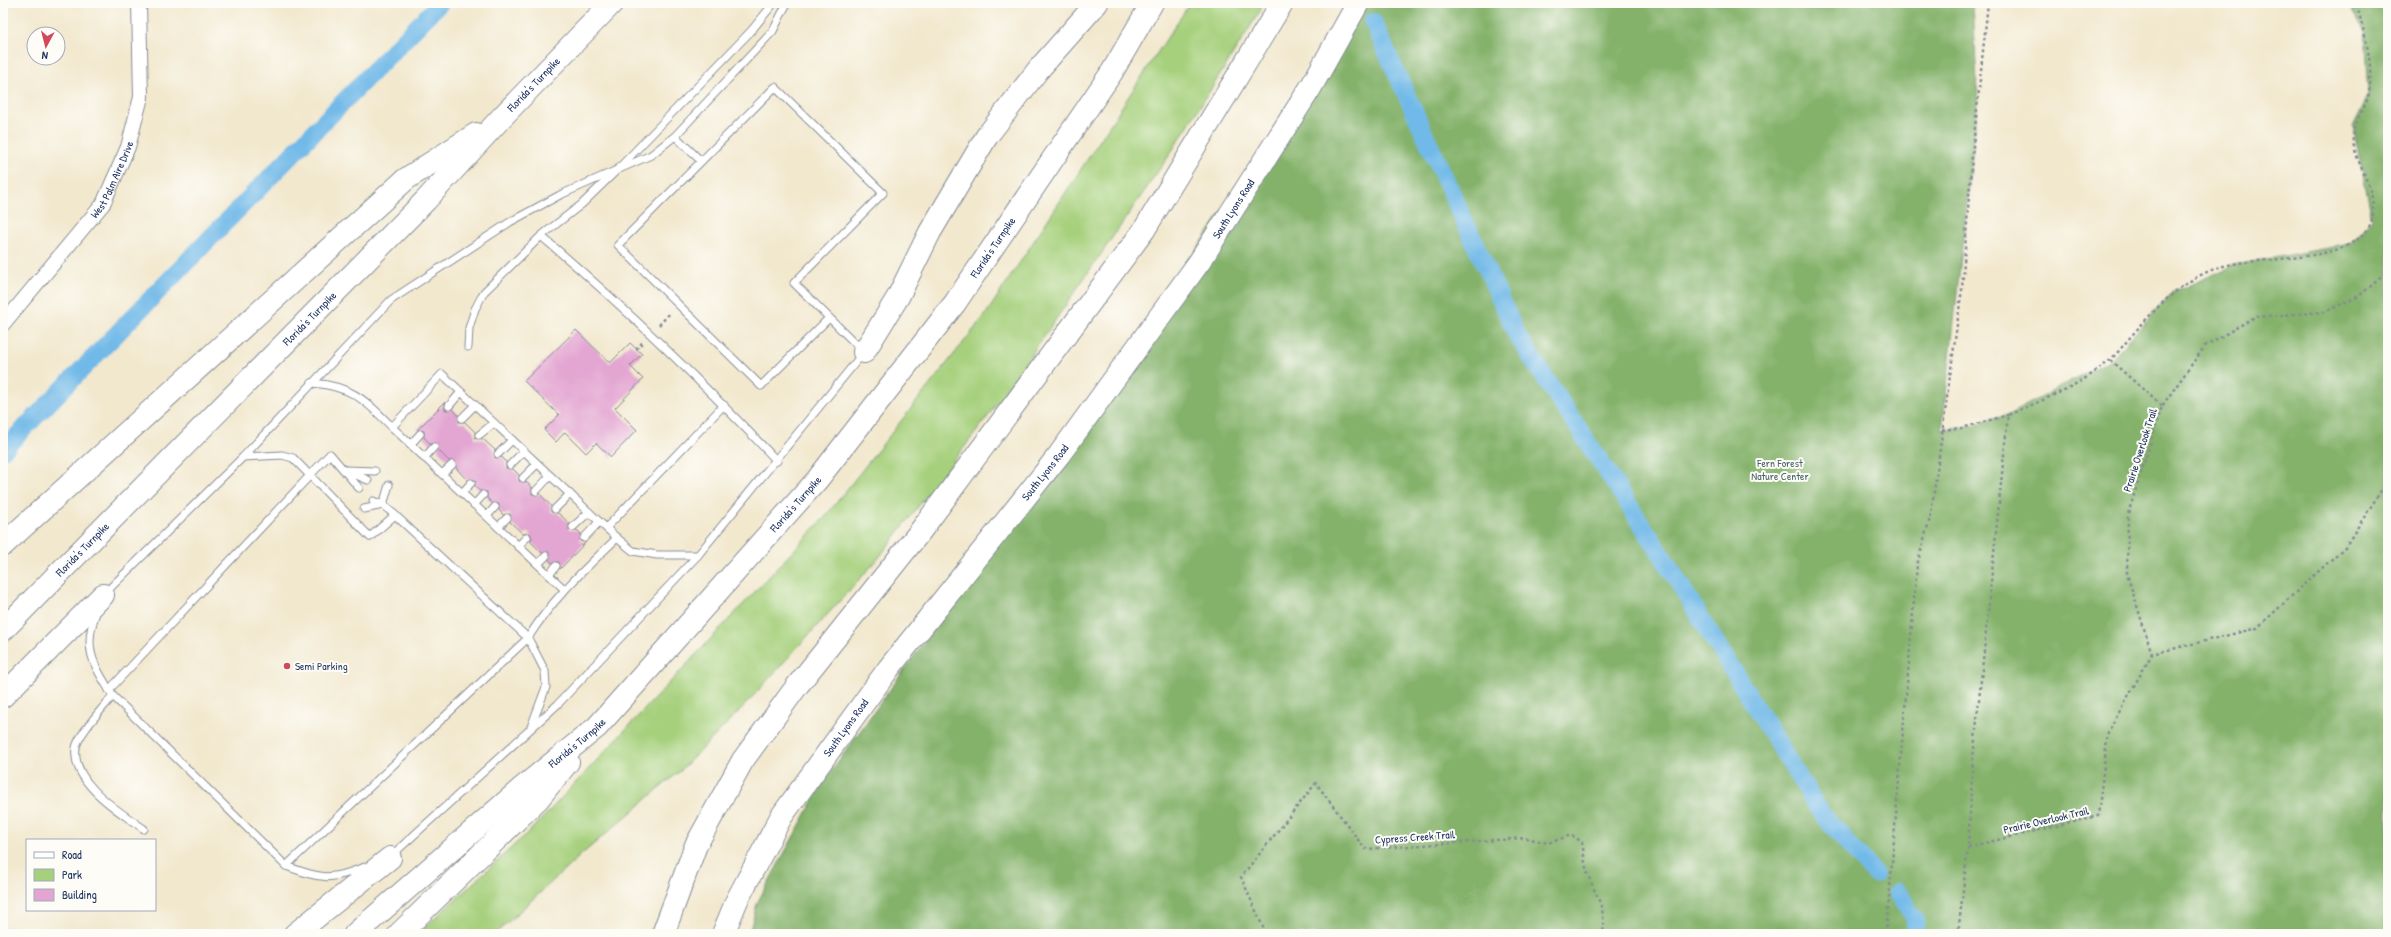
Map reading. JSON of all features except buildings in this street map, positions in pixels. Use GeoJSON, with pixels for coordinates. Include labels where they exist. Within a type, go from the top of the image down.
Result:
{"type":"FeatureCollection","features":[{"type":"Feature","properties":{"kind":"main road","name":"Florida's Turnpike"},"geometry":{"type":"LineString","coordinates":[[3,630],[426,200],[502,117],[612,3]]}},
{"type":"Feature","properties":{"kind":"main road"},"geometry":{"type":"LineString","coordinates":[[864,352],[898,298],[930,232],[986,136],[1038,70],[1097,3]]}},
{"type":"Feature","properties":{"kind":"main road","name":"Florida's Turnpike"},"geometry":{"type":"LineString","coordinates":[[355,934],[522,788],[597,727],[818,480],[955,303],[1112,72],[1152,3]]}},
{"type":"Feature","properties":{"kind":"main road"},"geometry":{"type":"LineString","coordinates":[[663,934],[696,845],[743,760],[797,686],[919,533],[1144,230],[1282,3]]}},
{"type":"Feature","properties":{"kind":"main road","name":"South Lyons Road"},"geometry":{"type":"LineString","coordinates":[[723,934],[737,900],[781,817],[889,668],[1059,455],[1200,261],[1311,87],[1358,3]]}},
{"type":"Feature","properties":{"kind":"main road"},"geometry":{"type":"LineString","coordinates":[[3,545],[406,179],[502,117]]}},
{"type":"Feature","properties":{"kind":"main road"},"geometry":{"type":"LineString","coordinates":[[3,696],[103,595]]}},
{"type":"Feature","properties":{"kind":"main road"},"geometry":{"type":"LineString","coordinates":[[399,934],[538,799],[597,727]]}},
{"type":"Feature","properties":{"kind":"main road"},"geometry":{"type":"LineString","coordinates":[[295,934],[390,858]]}},
{"type":"Feature","properties":{"kind":"street","name":"West Palm Aire Drive"},"geometry":{"type":"LineString","coordinates":[[3,324],[103,204],[128,147],[141,97],[139,3]]}},
{"type":"Feature","properties":{"kind":"lane"},"geometry":{"type":"LineString","coordinates":[[468,347],[469,328],[475,309],[484,292],[541,236],[582,204],[617,170],[746,36],[774,3]]}},
{"type":"Feature","properties":{"kind":"lane"},"geometry":{"type":"LineString","coordinates":[[787,3],[768,35],[675,136],[651,155],[560,195],[510,222],[391,300],[243,457],[103,595],[88,641],[97,672],[111,693],[286,866],[319,878],[344,875],[390,858],[529,731],[698,556],[864,352],[794,283],[883,193],[776,87],[618,245],[761,386],[829,318]]}},
{"type":"Feature","properties":{"kind":"lane"},"geometry":{"type":"LineString","coordinates":[[675,136],[701,161]]}},
{"type":"Feature","properties":{"kind":"lane"},"geometry":{"type":"LineString","coordinates":[[541,236],[573,263],[724,405],[776,461]]}},
{"type":"Feature","properties":{"kind":"lane"},"geometry":{"type":"LineString","coordinates":[[392,427],[442,374],[588,512],[633,551],[657,555],[698,556]]}},
{"type":"Feature","properties":{"kind":"lane"},"geometry":{"type":"LineString","coordinates":[[312,383],[333,385],[349,390],[363,399],[564,589]]}},
{"type":"Feature","properties":{"kind":"lane"},"geometry":{"type":"LineString","coordinates":[[448,406],[461,392]]}},
{"type":"Feature","properties":{"kind":"lane"},"geometry":{"type":"LineString","coordinates":[[462,418],[475,405]]}},
{"type":"Feature","properties":{"kind":"lane"},"geometry":{"type":"LineString","coordinates":[[606,528],[724,405]]}},
{"type":"Feature","properties":{"kind":"lane"},"geometry":{"type":"LineString","coordinates":[[479,435],[494,423]]}},
{"type":"Feature","properties":{"kind":"lane"},"geometry":{"type":"LineString","coordinates":[[410,445],[420,434]]}},
{"type":"Feature","properties":{"kind":"lane"},"geometry":{"type":"LineString","coordinates":[[498,454],[512,440]]}},
{"type":"Feature","properties":{"kind":"lane"},"geometry":{"type":"LineString","coordinates":[[424,458],[434,447]]}},
{"type":"Feature","properties":{"kind":"lane"},"geometry":{"type":"LineString","coordinates":[[510,465],[524,451]]}},
{"type":"Feature","properties":{"kind":"lane"},"geometry":{"type":"LineString","coordinates":[[144,829],[110,805],[82,777],[76,764],[76,747],[89,725],[111,693],[309,475],[330,454],[359,488]]}},
{"type":"Feature","properties":{"kind":"lane"},"geometry":{"type":"LineString","coordinates":[[243,457],[282,455],[293,458],[370,537],[395,515]]}},
{"type":"Feature","properties":{"kind":"lane"},"geometry":{"type":"LineString","coordinates":[[523,478],[537,464]]}},
{"type":"Feature","properties":{"kind":"lane"},"geometry":{"type":"LineString","coordinates":[[442,474],[452,465]]}},
{"type":"Feature","properties":{"kind":"lane"},"geometry":{"type":"LineString","coordinates":[[345,470],[375,471]]}},
{"type":"Feature","properties":{"kind":"lane"},"geometry":{"type":"LineString","coordinates":[[345,470],[368,480]]}},
{"type":"Feature","properties":{"kind":"lane"},"geometry":{"type":"LineString","coordinates":[[536,490],[550,476]]}},
{"type":"Feature","properties":{"kind":"lane"},"geometry":{"type":"LineString","coordinates":[[462,493],[471,483]]}},
{"type":"Feature","properties":{"kind":"lane"},"geometry":{"type":"LineString","coordinates":[[383,505],[389,485]]}},
{"type":"Feature","properties":{"kind":"lane"},"geometry":{"type":"LineString","coordinates":[[381,494],[383,505]]}},
{"type":"Feature","properties":{"kind":"lane"},"geometry":{"type":"LineString","coordinates":[[554,509],[570,494]]}},
{"type":"Feature","properties":{"kind":"lane"},"geometry":{"type":"LineString","coordinates":[[474,505],[483,495]]}},
{"type":"Feature","properties":{"kind":"lane"},"geometry":{"type":"LineString","coordinates":[[373,501],[383,505],[395,515],[528,638],[546,671],[546,687],[529,731]]}},
{"type":"Feature","properties":{"kind":"lane"},"geometry":{"type":"LineString","coordinates":[[364,509],[383,505]]}},
{"type":"Feature","properties":{"kind":"lane"},"geometry":{"type":"LineString","coordinates":[[487,516],[495,507]]}},
{"type":"Feature","properties":{"kind":"lane"},"geometry":{"type":"LineString","coordinates":[[573,527],[588,512]]}},
{"type":"Feature","properties":{"kind":"lane"},"geometry":{"type":"LineString","coordinates":[[498,527],[507,518]]}},
{"type":"Feature","properties":{"kind":"lane"},"geometry":{"type":"LineString","coordinates":[[584,538],[599,522]]}},
{"type":"Feature","properties":{"kind":"lane"},"geometry":{"type":"LineString","coordinates":[[518,546],[526,537]]}},
{"type":"Feature","properties":{"kind":"lane"},"geometry":{"type":"LineString","coordinates":[[286,866],[528,638],[539,619],[564,589],[617,538]]}},
{"type":"Feature","properties":{"kind":"lane"},"geometry":{"type":"LineString","coordinates":[[538,564],[546,556]]}},
{"type":"Feature","properties":{"kind":"lane"},"geometry":{"type":"LineString","coordinates":[[549,575],[556,566]]}},
{"type":"Feature","properties":{"kind":"path"},"geometry":{"type":"LineString","coordinates":[[1886,934],[1917,565],[1931,514],[1962,290],[1972,156],[1988,3]]}},
{"type":"Feature","properties":{"kind":"path"},"geometry":{"type":"LineString","coordinates":[[1942,430],[1962,428],[2008,415],[2054,396],[2087,378],[2110,360],[2172,293],[2195,278],[2221,267],[2324,253],[2350,244],[2367,230],[2372,218],[2373,203],[2353,142],[2353,127],[2369,94],[2370,66],[2365,32],[2356,3]]}},
{"type":"Feature","properties":{"kind":"path"},"geometry":{"type":"LineString","coordinates":[[2372,3],[2388,7]]}},
{"type":"Feature","properties":{"kind":"path","name":"Prairie Overlook Trail"},"geometry":{"type":"LineString","coordinates":[[1968,847],[2098,816],[2108,732],[2152,654],[2127,574],[2128,514],[2162,406],[2206,346],[2248,320],[2255,317],[2324,312],[2359,296],[2385,274],[2388,269]]}},
{"type":"Feature","properties":{"kind":"path"},"geometry":{"type":"LineString","coordinates":[[2110,360],[2162,406]]}},
{"type":"Feature","properties":{"kind":"path"},"geometry":{"type":"LineString","coordinates":[[1958,934],[1968,847],[1973,760],[2008,415]]}},
{"type":"Feature","properties":{"kind":"path"},"geometry":{"type":"LineString","coordinates":[[2152,654],[2257,628],[2345,547],[2388,480]]}},
{"type":"Feature","properties":{"kind":"path","name":"Cypress Creek Trail"},"geometry":{"type":"LineString","coordinates":[[1266,934],[1241,877],[1316,783],[1365,849],[1526,838],[1548,843],[1571,835],[1582,842],[1587,870],[1602,902],[1605,918],[1603,934]]}},
{"type":"Feature","properties":{"kind":"green space"},"geometry":{"type":"Polygon","coordinates":[[[1190,3],[1255,3],[1262,8],[1168,157],[1047,332],[986,419],[877,560],[746,704],[681,770],[582,854],[495,934],[418,934],[537,824],[825,517],[986,314],[1190,3]]]}},
{"type":"Feature","properties":{"kind":"green space","name":"Fern Forest Nature Center"},"geometry":{"type":"Polygon","coordinates":[[[1362,3],[1973,3],[1978,103],[1942,430],[1962,428],[2008,415],[2110,360],[2172,293],[2234,265],[2350,244],[2372,218],[2353,127],[2369,94],[2365,32],[2348,3],[2388,3],[2388,934],[749,934],[757,903],[824,781],[1059,455],[1362,3]]]}},
{"type":"Feature","properties":{"kind":"waterway"},"geometry":{"type":"LineString","coordinates":[[3,450],[440,3]]}},
{"type":"Feature","properties":{"kind":"waterway"},"geometry":{"type":"LineString","coordinates":[[1373,22],[1518,337],[1658,549],[1821,813],[1875,874]]}},
{"type":"Feature","properties":{"kind":"waterway"},"geometry":{"type":"LineString","coordinates":[[1897,892],[1915,918],[1915,934]]}},
{"type":"Feature","properties":{"kind":"place","name":"Semi Parking"},"geometry":{"type":"Point","coordinates":[287,666]}}]}
